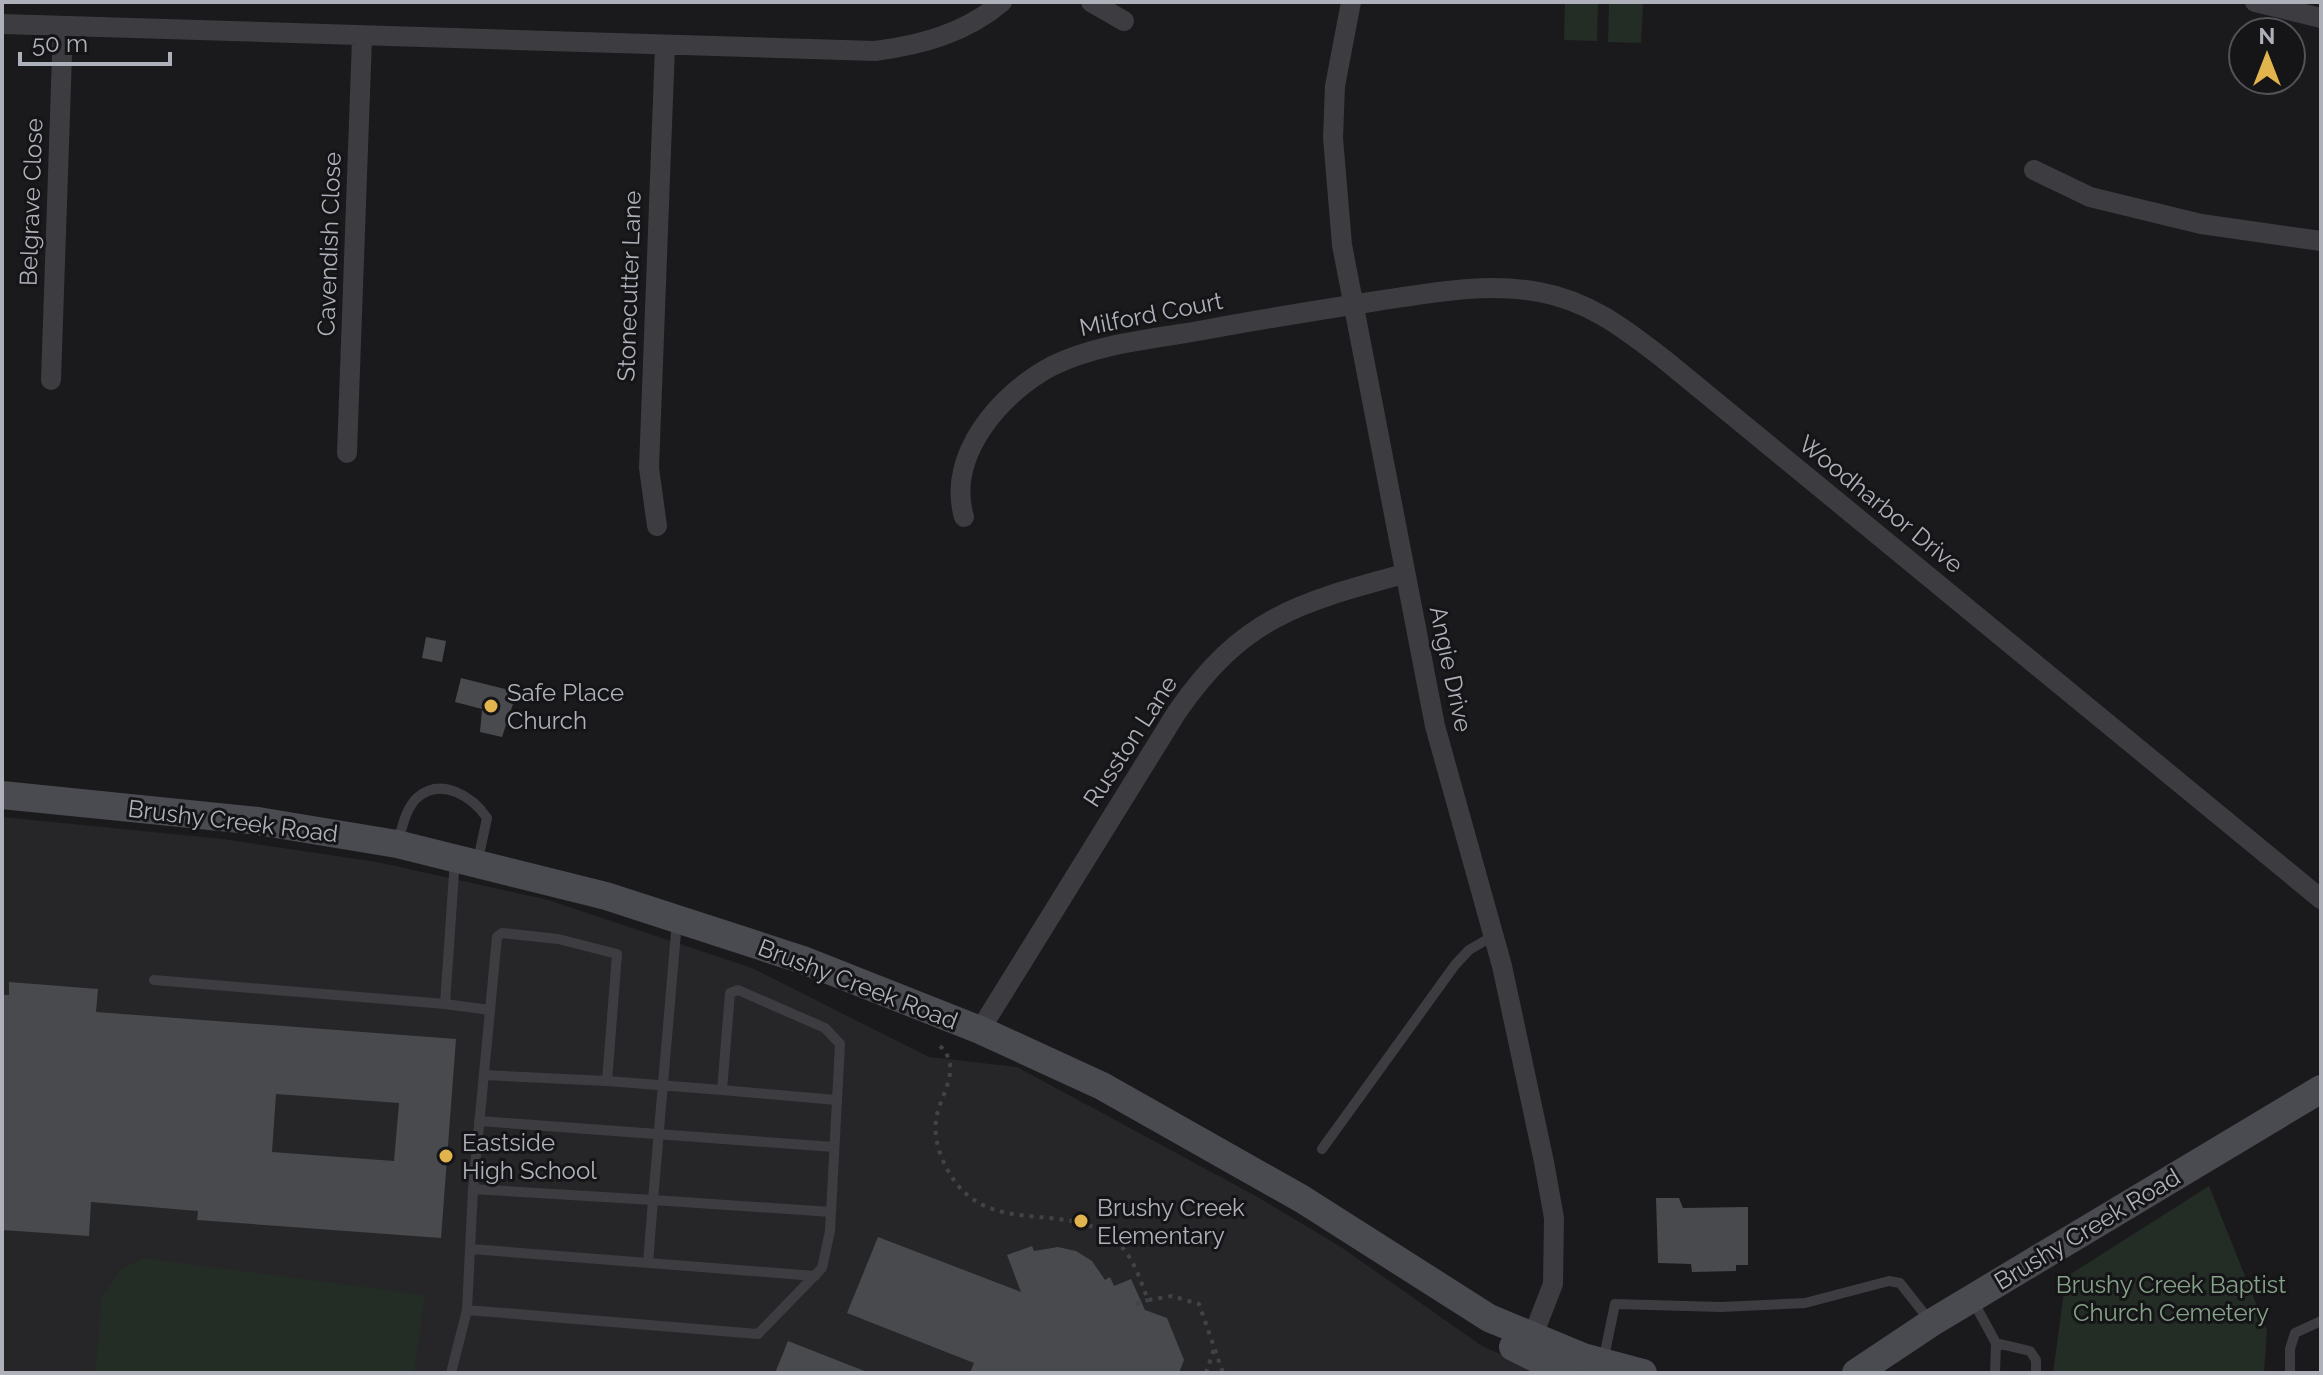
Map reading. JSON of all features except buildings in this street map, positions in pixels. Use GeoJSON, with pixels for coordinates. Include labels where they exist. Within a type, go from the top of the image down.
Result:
{"type":"FeatureCollection","features":[{"type":"Feature","properties":{"kind":"street"},"geometry":{"type":"LineString","coordinates":[[2,24],[814,52],[888,50],[949,35],[1002,2]]}},
{"type":"Feature","properties":{"kind":"street"},"geometry":{"type":"LineString","coordinates":[[1091,2],[1124,21]]}},
{"type":"Feature","properties":{"kind":"street","name":"Angie Drive"},"geometry":{"type":"LineString","coordinates":[[1351,2],[1335,86],[1335,183],[1353,305],[1435,726],[1526,1067],[1554,1218],[1553,1284],[1532,1338]]}},
{"type":"Feature","properties":{"kind":"street"},"geometry":{"type":"LineString","coordinates":[[2255,2],[2321,18]]}},
{"type":"Feature","properties":{"kind":"street","name":"Belgrave Close"},"geometry":{"type":"LineString","coordinates":[[51,380],[63,26]]}},
{"type":"Feature","properties":{"kind":"street","name":"Cavendish Close"},"geometry":{"type":"LineString","coordinates":[[347,453],[362,38]]}},
{"type":"Feature","properties":{"kind":"street","name":"Stonecutter Lane"},"geometry":{"type":"LineString","coordinates":[[657,526],[649,468],[665,46]]}},
{"type":"Feature","properties":{"kind":"street"},"geometry":{"type":"LineString","coordinates":[[2034,170],[2090,197],[2201,224],[2321,241]]}},
{"type":"Feature","properties":{"kind":"street","name":"Woodharbor Drive"},"geometry":{"type":"LineString","coordinates":[[1353,305],[1451,290],[1510,289],[1565,298],[1615,322],[2321,899]]}},
{"type":"Feature","properties":{"kind":"street","name":"Milford Court"},"geometry":{"type":"LineString","coordinates":[[964,517],[964,473],[984,425],[1007,398],[1051,367],[1091,351],[1353,305]]}},
{"type":"Feature","properties":{"kind":"street","name":"Russton Lane"},"geometry":{"type":"LineString","coordinates":[[980,1030],[1177,712],[1211,668],[1247,634],[1288,609],[1404,574]]}},
{"type":"Feature","properties":{"kind":"street","name":"Brushy Creek Road"},"geometry":{"type":"LineString","coordinates":[[2,795],[258,821],[397,844],[606,896],[803,960],[980,1030],[1102,1086],[1302,1199],[1489,1318],[1532,1338],[1643,1373]]}},
{"type":"Feature","properties":{"kind":"street","name":"Brushy Creek Road"},"geometry":{"type":"LineString","coordinates":[[1856,1373],[1971,1298],[2321,1089]]}},
{"type":"Feature","properties":{"kind":"street"},"geometry":{"type":"LineString","coordinates":[[1413,1272],[1517,1351],[1566,1373]]}},
{"type":"Feature","properties":{"kind":"lane"},"geometry":{"type":"LineString","coordinates":[[397,844],[406,814],[417,797],[435,789],[458,792],[475,801],[487,818],[466,860],[445,1004]]}},
{"type":"Feature","properties":{"kind":"lane"},"geometry":{"type":"LineString","coordinates":[[648,1263],[677,919]]}},
{"type":"Feature","properties":{"kind":"lane"},"geometry":{"type":"LineString","coordinates":[[451,1373],[467,1310],[479,1121],[497,937],[502,933],[558,939],[617,954],[607,1081]]}},
{"type":"Feature","properties":{"kind":"lane"},"geometry":{"type":"LineString","coordinates":[[1322,1149],[1455,965],[1469,950],[1493,936]]}},
{"type":"Feature","properties":{"kind":"lane"},"geometry":{"type":"LineString","coordinates":[[154,980],[490,1010]]}},
{"type":"Feature","properties":{"kind":"lane"},"geometry":{"type":"LineString","coordinates":[[467,1310],[758,1334],[822,1268],[831,1212],[840,1044],[825,1028],[738,990],[730,993],[722,1090]]}},
{"type":"Feature","properties":{"kind":"lane"},"geometry":{"type":"LineString","coordinates":[[484,1075],[665,1085],[836,1100]]}},
{"type":"Feature","properties":{"kind":"lane"},"geometry":{"type":"LineString","coordinates":[[479,1121],[834,1147]]}},
{"type":"Feature","properties":{"kind":"lane"},"geometry":{"type":"LineString","coordinates":[[473,1189],[831,1212]]}},
{"type":"Feature","properties":{"kind":"lane"},"geometry":{"type":"LineString","coordinates":[[471,1249],[815,1276]]}},
{"type":"Feature","properties":{"kind":"lane"},"geometry":{"type":"LineString","coordinates":[[1603,1362],[1615,1304],[1721,1307],[1805,1303],[1889,1281],[1900,1283],[1931,1323]]}},
{"type":"Feature","properties":{"kind":"lane"},"geometry":{"type":"LineString","coordinates":[[1971,1298],[1996,1343],[1995,1373]]}},
{"type":"Feature","properties":{"kind":"lane"},"geometry":{"type":"LineString","coordinates":[[2290,1373],[2290,1349],[2295,1333],[2321,1321]]}},
{"type":"Feature","properties":{"kind":"lane"},"geometry":{"type":"LineString","coordinates":[[1996,1343],[2030,1351],[2036,1360],[2036,1373]]}},
{"type":"Feature","properties":{"kind":"path"},"geometry":{"type":"LineString","coordinates":[[940,1046],[949,1059],[950,1077],[936,1116],[935,1130],[948,1172],[962,1191],[996,1211],[1074,1219],[1098,1228],[1129,1256],[1148,1300]]}},
{"type":"Feature","properties":{"kind":"path"},"geometry":{"type":"LineString","coordinates":[[1136,1304],[1172,1296],[1199,1304],[1223,1373]]}},
{"type":"Feature","properties":{"kind":"path"},"geometry":{"type":"LineString","coordinates":[[1206,1373],[1214,1347]]}},
{"type":"Feature","properties":{"kind":"shaded area","name":"Eastside High School"},"geometry":{"type":"Polygon","coordinates":[[[2,817],[223,839],[377,862],[548,900],[752,968],[929,1057],[1017,1067],[1254,1195],[1341,1247],[1482,1346],[1543,1373],[2,1373],[2,817]]]}},
{"type":"Feature","properties":{"kind":"green space"},"geometry":{"type":"Polygon","coordinates":[[[1565,2],[1598,2],[1597,41],[1564,40],[1565,2]]]}},
{"type":"Feature","properties":{"kind":"green space"},"geometry":{"type":"Polygon","coordinates":[[[1609,2],[1643,2],[1641,43],[1608,42],[1609,2]]]}},
{"type":"Feature","properties":{"kind":"green space","name":"Brushy Creek Baptist Church Cemetery"},"geometry":{"type":"Polygon","coordinates":[[[2209,1186],[2267,1331],[2264,1373],[2053,1373],[2066,1277],[2209,1186]]]}},
{"type":"Feature","properties":{"kind":"green space"},"geometry":{"type":"Polygon","coordinates":[[[144,1258],[425,1295],[414,1373],[95,1373],[102,1297],[120,1270],[144,1258]]]}},
{"type":"Feature","properties":{"kind":"place","name":"Safe Place Church"},"geometry":{"type":"Point","coordinates":[491,706]}},
{"type":"Feature","properties":{"kind":"place","name":"Eastside High School"},"geometry":{"type":"Point","coordinates":[446,1156]}},
{"type":"Feature","properties":{"kind":"place","name":"Brushy Creek Elementary"},"geometry":{"type":"Point","coordinates":[1081,1221]}}]}
